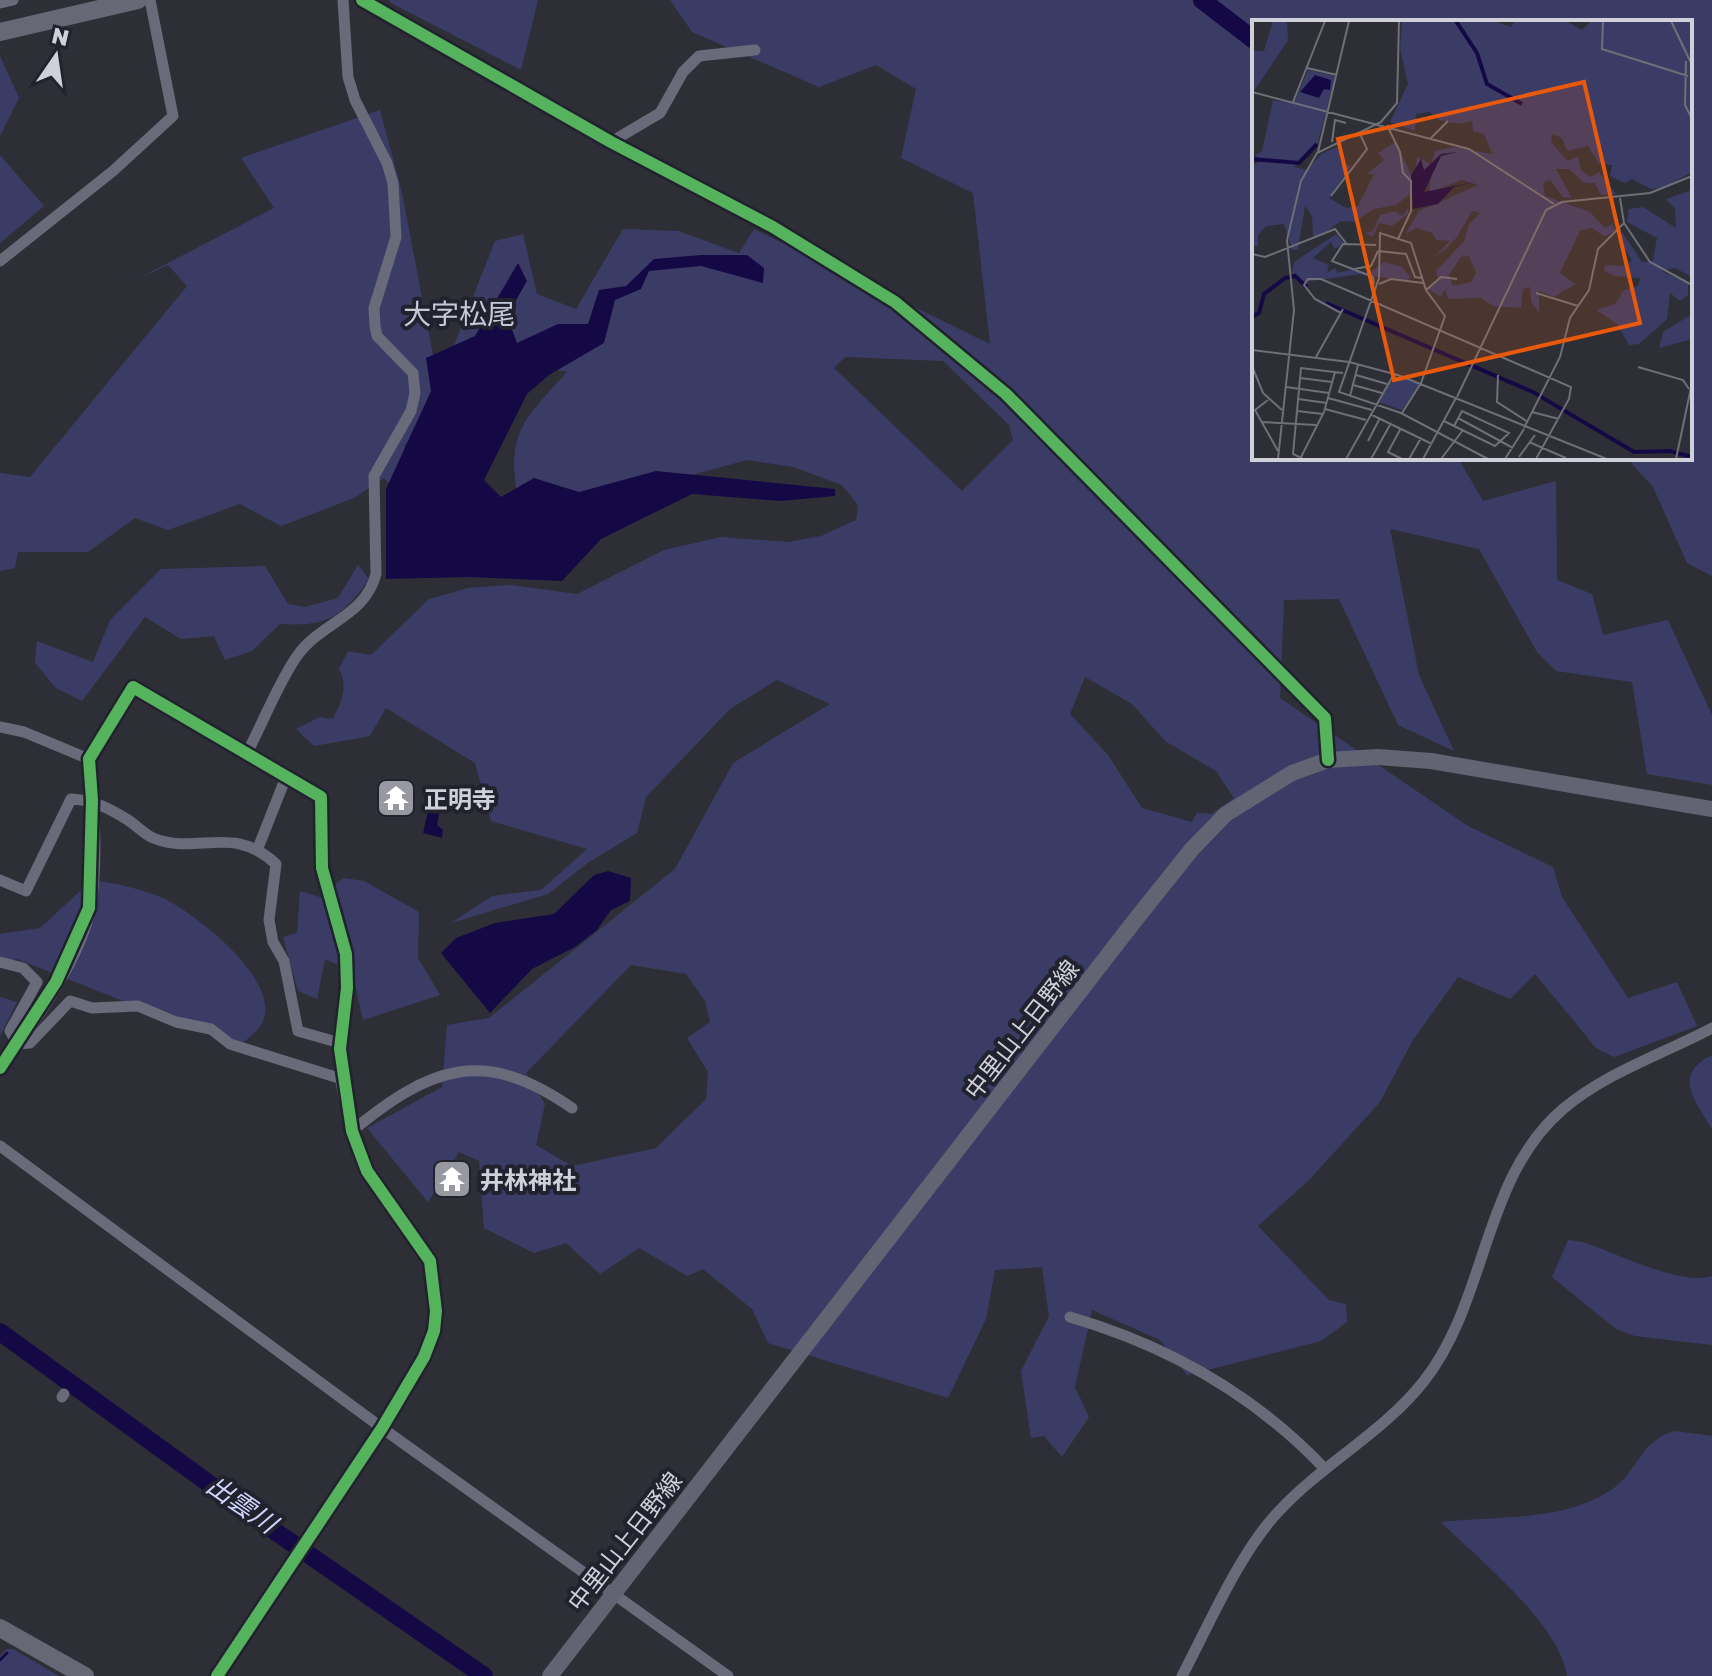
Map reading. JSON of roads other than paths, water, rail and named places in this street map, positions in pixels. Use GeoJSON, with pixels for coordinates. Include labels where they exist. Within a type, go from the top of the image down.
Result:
{"type":"FeatureCollection","features":[{"type":"Feature","properties":{"kind":"highway"},"geometry":{"type":"LineString","coordinates":[[0,32],[138,0]]}},
{"type":"Feature","properties":{"kind":"highway"},"geometry":{"type":"LineString","coordinates":[[4,1635],[85,1676]]}},
{"type":"Feature","properties":{"kind":"main road","name":"中里山上日野線"},"geometry":{"type":"LineString","coordinates":[[550,1676],[1192,849],[1226,814],[1263,789],[1328,760],[1378,757],[1431,761],[1712,809]]}},
{"type":"Feature","properties":{"kind":"street"},"geometry":{"type":"LineString","coordinates":[[0,3],[13,0]]}},
{"type":"Feature","properties":{"kind":"street"},"geometry":{"type":"LineString","coordinates":[[0,261],[113,171],[173,116],[150,0]]}},
{"type":"Feature","properties":{"kind":"street"},"geometry":{"type":"LineString","coordinates":[[246,755],[295,658],[315,635],[358,609],[372,589],[376,574],[374,476],[411,411],[415,393],[413,373],[377,336],[375,326],[374,308],[396,237],[393,183],[387,163],[355,100],[348,77],[343,0]]}},
{"type":"Feature","properties":{"kind":"street"},"geometry":{"type":"LineString","coordinates":[[362,0],[611,142],[847,269],[895,302],[1006,394],[1325,718],[1328,760]]}},
{"type":"Feature","properties":{"kind":"street"},"geometry":{"type":"LineString","coordinates":[[611,142],[660,113],[683,72],[699,56],[755,50]]}},
{"type":"Feature","properties":{"kind":"street"},"geometry":{"type":"LineString","coordinates":[[0,1068],[56,982],[89,908],[92,800],[89,759],[133,687],[321,797],[322,868],[346,954],[347,988],[340,1043],[342,1079],[352,1131],[367,1171],[430,1261],[434,1331],[430,1346],[382,1428],[217,1676]]}},
{"type":"Feature","properties":{"kind":"street"},"geometry":{"type":"LineString","coordinates":[[0,727],[24,732],[89,759]]}},
{"type":"Feature","properties":{"kind":"street"},"geometry":{"type":"LineString","coordinates":[[258,848],[286,777]]}},
{"type":"Feature","properties":{"kind":"street"},"geometry":{"type":"LineString","coordinates":[[0,880],[26,891],[71,799],[92,800],[151,838],[175,843],[225,842],[258,848],[276,864],[269,920],[273,942],[284,961],[298,1031],[340,1043]]}},
{"type":"Feature","properties":{"kind":"street"},"geometry":{"type":"LineString","coordinates":[[0,962],[23,968],[37,982],[10,1031],[17,1044]]}},
{"type":"Feature","properties":{"kind":"street"},"geometry":{"type":"LineString","coordinates":[[17,1044],[30,1043],[70,1001],[92,1008],[138,1006],[176,1022],[211,1029],[230,1044],[342,1079]]}},
{"type":"Feature","properties":{"kind":"street"},"geometry":{"type":"LineString","coordinates":[[1182,1676],[1257,1537],[1280,1509],[1395,1413],[1424,1382],[1447,1348],[1499,1208],[1520,1164],[1549,1123],[1596,1086],[1712,1028]]}},
{"type":"Feature","properties":{"kind":"street"},"geometry":{"type":"LineString","coordinates":[[352,1131],[378,1109],[428,1079],[467,1069],[527,1082],[572,1108]]}},
{"type":"Feature","properties":{"kind":"street"},"geometry":{"type":"LineString","coordinates":[[0,1146],[382,1428],[728,1676]]}},
{"type":"Feature","properties":{"kind":"street"},"geometry":{"type":"LineString","coordinates":[[1070,1317],[1124,1333],[1220,1381],[1289,1431],[1325,1469]]}},
{"type":"Feature","properties":{"kind":"waterway"},"geometry":{"type":"LineString","coordinates":[[1202,0],[1252,38]]}},
{"type":"Feature","properties":{"kind":"waterway","name":"出雲川"},"geometry":{"type":"LineString","coordinates":[[0,1332],[266,1525],[484,1676]]}},
{"type":"Feature","properties":{"kind":"waterway"},"geometry":{"type":"LineString","coordinates":[[0,1660],[7,1653]]}},
{"type":"Feature","properties":{"kind":"place","name":"正明寺"},"geometry":{"type":"Point","coordinates":[396,798]}},
{"type":"Feature","properties":{"kind":"place","name":"井林神社"},"geometry":{"type":"Point","coordinates":[452,1179]}},
{"type":"Feature","properties":{"kind":"district","name":"大字松尾"},"geometry":{"type":"Point","coordinates":[459,313]}}]}
